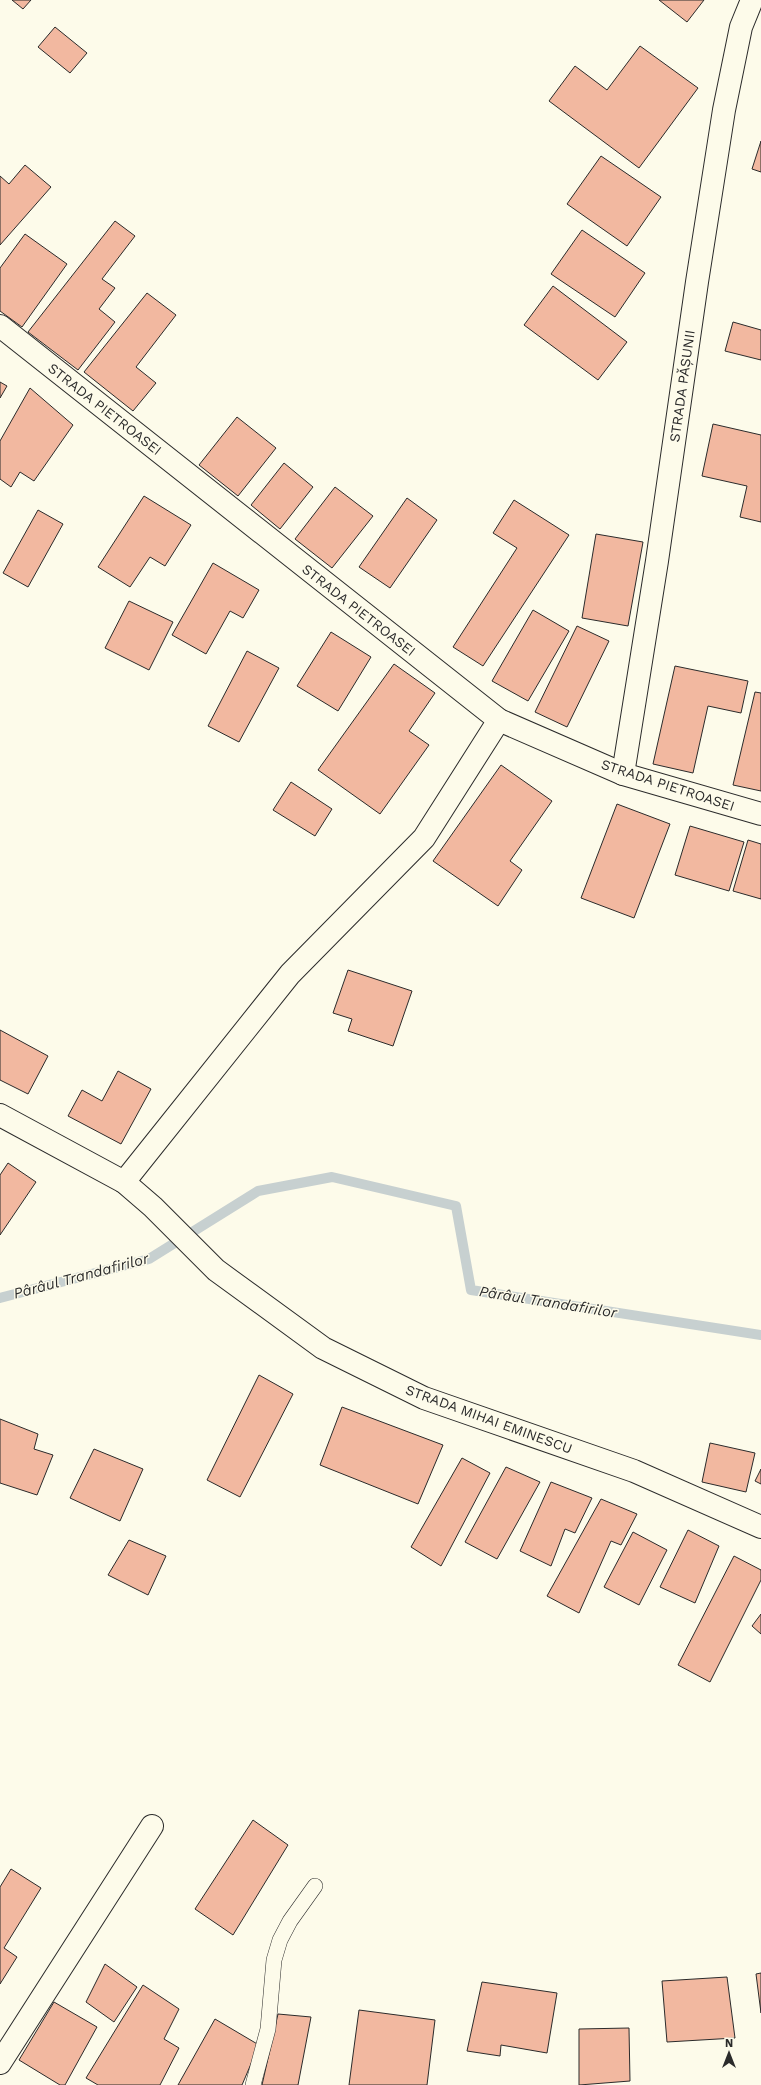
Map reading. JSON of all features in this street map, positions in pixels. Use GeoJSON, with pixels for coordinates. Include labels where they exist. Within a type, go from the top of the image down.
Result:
{"type":"FeatureCollection","features":[{"type":"Feature","properties":{"kind":"street","name":"STRADA PĂȘUNII"},"geometry":{"type":"LineString","coordinates":[[622,774],[658,561],[697,282],[724,110],[741,27],[752,0]]}},
{"type":"Feature","properties":{"kind":"street","name":"STRADA PIETROASEI"},"geometry":{"type":"LineString","coordinates":[[0,326],[499,720],[622,774],[761,814]]}},
{"type":"Feature","properties":{"kind":"street"},"geometry":{"type":"LineString","coordinates":[[124,1182],[290,974],[424,838],[499,720]]}},
{"type":"Feature","properties":{"kind":"street","name":"STRADA MIHAI EMINESCU"},"geometry":{"type":"LineString","coordinates":[[0,1115],[124,1182],[153,1207],[216,1270],[323,1348],[424,1398],[634,1470],[761,1527]]}},
{"type":"Feature","properties":{"kind":"street"},"geometry":{"type":"LineString","coordinates":[[0,2063],[152,1826]]}},
{"type":"Feature","properties":{"kind":"lane"},"geometry":{"type":"LineString","coordinates":[[253,2085],[268,2029],[274,1960],[280,1940],[290,1920],[315,1886]]}},
{"type":"Feature","properties":{"kind":"building"},"geometry":{"type":"Polygon","coordinates":[[[12,0],[31,0],[23,9],[12,0]]]}},
{"type":"Feature","properties":{"kind":"building"},"geometry":{"type":"Polygon","coordinates":[[[659,0],[704,0],[687,22],[659,0]]]}},
{"type":"Feature","properties":{"kind":"building"},"geometry":{"type":"Polygon","coordinates":[[[55,27],[87,53],[70,73],[38,47],[55,27]]]}},
{"type":"Feature","properties":{"kind":"building"},"geometry":{"type":"Polygon","coordinates":[[[640,46],[698,88],[639,168],[549,101],[575,66],[607,90],[640,46]]]}},
{"type":"Feature","properties":{"kind":"building"},"geometry":{"type":"Polygon","coordinates":[[[761,141],[761,172],[752,169],[761,141]]]}},
{"type":"Feature","properties":{"kind":"building"},"geometry":{"type":"Polygon","coordinates":[[[601,156],[661,197],[627,246],[567,204],[601,156]]]}},
{"type":"Feature","properties":{"kind":"building"},"geometry":{"type":"Polygon","coordinates":[[[25,165],[51,187],[0,245],[0,176],[9,184],[25,165]]]}},
{"type":"Feature","properties":{"kind":"building"},"geometry":{"type":"Polygon","coordinates":[[[115,221],[135,236],[102,279],[115,288],[99,309],[115,322],[78,370],[28,332],[115,221]]]}},
{"type":"Feature","properties":{"kind":"building"},"geometry":{"type":"Polygon","coordinates":[[[582,230],[645,273],[615,317],[551,274],[582,230]]]}},
{"type":"Feature","properties":{"kind":"building"},"geometry":{"type":"Polygon","coordinates":[[[25,234],[67,264],[22,327],[0,311],[0,268],[25,234]]]}},
{"type":"Feature","properties":{"kind":"building"},"geometry":{"type":"Polygon","coordinates":[[[553,286],[627,342],[598,380],[524,325],[553,286]]]}},
{"type":"Feature","properties":{"kind":"building"},"geometry":{"type":"Polygon","coordinates":[[[147,293],[176,315],[136,367],[156,383],[133,411],[84,372],[147,293]]]}},
{"type":"Feature","properties":{"kind":"building"},"geometry":{"type":"Polygon","coordinates":[[[733,322],[761,330],[761,360],[725,351],[733,322]]]}},
{"type":"Feature","properties":{"kind":"building"},"geometry":{"type":"Polygon","coordinates":[[[0,382],[7,386],[0,398],[0,382]]]}},
{"type":"Feature","properties":{"kind":"building"},"geometry":{"type":"Polygon","coordinates":[[[30,388],[73,425],[34,481],[20,472],[11,487],[0,479],[0,441],[30,388]]]}},
{"type":"Feature","properties":{"kind":"building"},"geometry":{"type":"Polygon","coordinates":[[[237,417],[276,448],[238,496],[199,465],[237,417]]]}},
{"type":"Feature","properties":{"kind":"building"},"geometry":{"type":"Polygon","coordinates":[[[713,424],[761,435],[761,522],[740,517],[747,486],[702,476],[713,424]]]}},
{"type":"Feature","properties":{"kind":"building"},"geometry":{"type":"Polygon","coordinates":[[[284,463],[313,487],[280,529],[251,505],[284,463]]]}},
{"type":"Feature","properties":{"kind":"building"},"geometry":{"type":"Polygon","coordinates":[[[335,487],[373,516],[332,568],[295,539],[335,487]]]}},
{"type":"Feature","properties":{"kind":"building"},"geometry":{"type":"Polygon","coordinates":[[[144,496],[191,525],[165,566],[150,557],[130,587],[98,567],[144,496]]]}},
{"type":"Feature","properties":{"kind":"building"},"geometry":{"type":"Polygon","coordinates":[[[407,498],[437,520],[390,588],[359,567],[407,498]]]}},
{"type":"Feature","properties":{"kind":"building"},"geometry":{"type":"Polygon","coordinates":[[[514,500],[569,535],[483,666],[453,647],[517,548],[493,533],[514,500]]]}},
{"type":"Feature","properties":{"kind":"building"},"geometry":{"type":"Polygon","coordinates":[[[38,510],[63,524],[28,587],[3,573],[38,510]]]}},
{"type":"Feature","properties":{"kind":"building"},"geometry":{"type":"Polygon","coordinates":[[[596,534],[643,542],[628,626],[582,618],[596,534]]]}},
{"type":"Feature","properties":{"kind":"building"},"geometry":{"type":"Polygon","coordinates":[[[213,563],[259,590],[243,618],[230,611],[206,654],[172,635],[213,563]]]}},
{"type":"Feature","properties":{"kind":"building"},"geometry":{"type":"Polygon","coordinates":[[[129,601],[173,622],[149,670],[105,648],[129,601]]]}},
{"type":"Feature","properties":{"kind":"building"},"geometry":{"type":"Polygon","coordinates":[[[533,610],[569,631],[528,701],[492,681],[533,610]]]}},
{"type":"Feature","properties":{"kind":"building"},"geometry":{"type":"Polygon","coordinates":[[[577,626],[609,641],[567,727],[535,712],[577,626]]]}},
{"type":"Feature","properties":{"kind":"building"},"geometry":{"type":"Polygon","coordinates":[[[331,632],[371,657],[338,711],[297,686],[331,632]]]}},
{"type":"Feature","properties":{"kind":"building"},"geometry":{"type":"Polygon","coordinates":[[[247,651],[279,668],[239,742],[208,726],[247,651]]]}},
{"type":"Feature","properties":{"kind":"building"},"geometry":{"type":"Polygon","coordinates":[[[394,664],[435,693],[409,731],[429,745],[380,814],[318,770],[394,664]]]}},
{"type":"Feature","properties":{"kind":"building"},"geometry":{"type":"Polygon","coordinates":[[[675,666],[748,681],[741,713],[708,706],[693,773],[653,764],[675,666]]]}},
{"type":"Feature","properties":{"kind":"building"},"geometry":{"type":"Polygon","coordinates":[[[755,692],[761,693],[761,791],[733,785],[755,692]]]}},
{"type":"Feature","properties":{"kind":"building"},"geometry":{"type":"Polygon","coordinates":[[[501,765],[552,801],[510,861],[522,870],[498,906],[433,861],[501,765]]]}},
{"type":"Feature","properties":{"kind":"building"},"geometry":{"type":"Polygon","coordinates":[[[291,782],[332,809],[315,836],[273,810],[291,782]]]}},
{"type":"Feature","properties":{"kind":"building"},"geometry":{"type":"Polygon","coordinates":[[[617,804],[670,824],[634,918],[581,898],[617,804]]]}},
{"type":"Feature","properties":{"kind":"building"},"geometry":{"type":"Polygon","coordinates":[[[690,826],[744,842],[729,891],[675,875],[690,826]]]}},
{"type":"Feature","properties":{"kind":"building"},"geometry":{"type":"Polygon","coordinates":[[[748,840],[761,844],[761,899],[733,891],[748,840]]]}},
{"type":"Feature","properties":{"kind":"building"},"geometry":{"type":"Polygon","coordinates":[[[348,970],[412,991],[393,1046],[348,1031],[352,1019],[333,1013],[348,970]]]}},
{"type":"Feature","properties":{"kind":"building"},"geometry":{"type":"Polygon","coordinates":[[[0,1030],[48,1056],[28,1094],[0,1080],[0,1030]]]}},
{"type":"Feature","properties":{"kind":"building"},"geometry":{"type":"Polygon","coordinates":[[[118,1071],[151,1089],[121,1144],[68,1116],[82,1090],[102,1101],[118,1071]]]}},
{"type":"Feature","properties":{"kind":"building"},"geometry":{"type":"Polygon","coordinates":[[[8,1163],[36,1182],[0,1235],[0,1175],[8,1163]]]}},
{"type":"Feature","properties":{"kind":"building"},"geometry":{"type":"Polygon","coordinates":[[[259,1375],[293,1394],[240,1497],[207,1480],[259,1375]]]}},
{"type":"Feature","properties":{"kind":"building"},"geometry":{"type":"Polygon","coordinates":[[[342,1407],[443,1445],[418,1504],[320,1465],[342,1407]]]}},
{"type":"Feature","properties":{"kind":"building"},"geometry":{"type":"Polygon","coordinates":[[[0,1419],[38,1434],[34,1449],[53,1455],[37,1495],[0,1483],[0,1419]]]}},
{"type":"Feature","properties":{"kind":"building"},"geometry":{"type":"Polygon","coordinates":[[[710,1443],[755,1453],[746,1492],[702,1482],[710,1443]]]}},
{"type":"Feature","properties":{"kind":"building"},"geometry":{"type":"Polygon","coordinates":[[[94,1449],[143,1469],[120,1521],[70,1498],[94,1449]]]}},
{"type":"Feature","properties":{"kind":"building"},"geometry":{"type":"Polygon","coordinates":[[[462,1458],[490,1473],[441,1566],[411,1547],[462,1458]]]}},
{"type":"Feature","properties":{"kind":"building"},"geometry":{"type":"Polygon","coordinates":[[[506,1467],[540,1482],[497,1559],[465,1542],[506,1467]]]}},
{"type":"Feature","properties":{"kind":"building"},"geometry":{"type":"Polygon","coordinates":[[[761,1469],[761,1484],[755,1481],[761,1469]]]}},
{"type":"Feature","properties":{"kind":"building"},"geometry":{"type":"Polygon","coordinates":[[[551,1482],[592,1498],[575,1533],[565,1529],[551,1566],[520,1551],[551,1482]]]}},
{"type":"Feature","properties":{"kind":"building"},"geometry":{"type":"Polygon","coordinates":[[[601,1499],[637,1514],[621,1545],[611,1541],[579,1613],[547,1596],[601,1499]]]}},
{"type":"Feature","properties":{"kind":"building"},"geometry":{"type":"Polygon","coordinates":[[[688,1530],[719,1546],[695,1603],[660,1587],[688,1530]]]}},
{"type":"Feature","properties":{"kind":"building"},"geometry":{"type":"Polygon","coordinates":[[[633,1532],[667,1550],[639,1605],[604,1587],[633,1532]]]}},
{"type":"Feature","properties":{"kind":"building"},"geometry":{"type":"Polygon","coordinates":[[[129,1540],[166,1556],[148,1595],[108,1575],[129,1540]]]}},
{"type":"Feature","properties":{"kind":"building"},"geometry":{"type":"Polygon","coordinates":[[[734,1556],[761,1570],[761,1580],[710,1682],[678,1665],[734,1556]]]}},
{"type":"Feature","properties":{"kind":"building"},"geometry":{"type":"Polygon","coordinates":[[[761,1614],[761,1634],[752,1626],[761,1614]]]}},
{"type":"Feature","properties":{"kind":"building"},"geometry":{"type":"Polygon","coordinates":[[[253,1820],[288,1845],[233,1935],[195,1909],[253,1820]]]}},
{"type":"Feature","properties":{"kind":"building"},"geometry":{"type":"Polygon","coordinates":[[[11,1869],[41,1888],[4,1948],[17,1957],[0,1984],[0,1887],[11,1869]]]}},
{"type":"Feature","properties":{"kind":"building"},"geometry":{"type":"Polygon","coordinates":[[[105,1964],[137,1987],[114,2022],[86,2002],[105,1964]]]}},
{"type":"Feature","properties":{"kind":"building"},"geometry":{"type":"Polygon","coordinates":[[[761,1973],[761,2013],[756,1974],[761,1973]]]}},
{"type":"Feature","properties":{"kind":"building"},"geometry":{"type":"Polygon","coordinates":[[[727,1977],[735,2038],[667,2042],[662,1981],[727,1977]]]}},
{"type":"Feature","properties":{"kind":"building"},"geometry":{"type":"Polygon","coordinates":[[[482,1982],[557,1993],[547,2053],[501,2045],[500,2056],[467,2051],[482,1982]]]}},
{"type":"Feature","properties":{"kind":"building"},"geometry":{"type":"Polygon","coordinates":[[[143,1985],[179,2009],[164,2039],[179,2048],[160,2085],[98,2085],[86,2078],[143,1985]]]}},
{"type":"Feature","properties":{"kind":"building"},"geometry":{"type":"Polygon","coordinates":[[[54,2002],[97,2027],[65,2085],[60,2085],[19,2060],[54,2002]]]}},
{"type":"Feature","properties":{"kind":"building"},"geometry":{"type":"Polygon","coordinates":[[[359,2010],[435,2020],[427,2085],[349,2085],[359,2010]]]}},
{"type":"Feature","properties":{"kind":"building"},"geometry":{"type":"Polygon","coordinates":[[[278,2014],[311,2017],[298,2085],[262,2085],[278,2014]]]}},
{"type":"Feature","properties":{"kind":"building"},"geometry":{"type":"Polygon","coordinates":[[[215,2019],[259,2045],[242,2085],[178,2085],[215,2019]]]}},
{"type":"Feature","properties":{"kind":"building"},"geometry":{"type":"Polygon","coordinates":[[[629,2028],[630,2081],[579,2085],[579,2029],[629,2028]]]}},
{"type":"Feature","properties":{"kind":"waterway","name":"Pârâul Trandafirilor"},"geometry":{"type":"LineString","coordinates":[[0,1298],[149,1259],[258,1191],[332,1177],[456,1206],[471,1290],[761,1335]]}}]}
